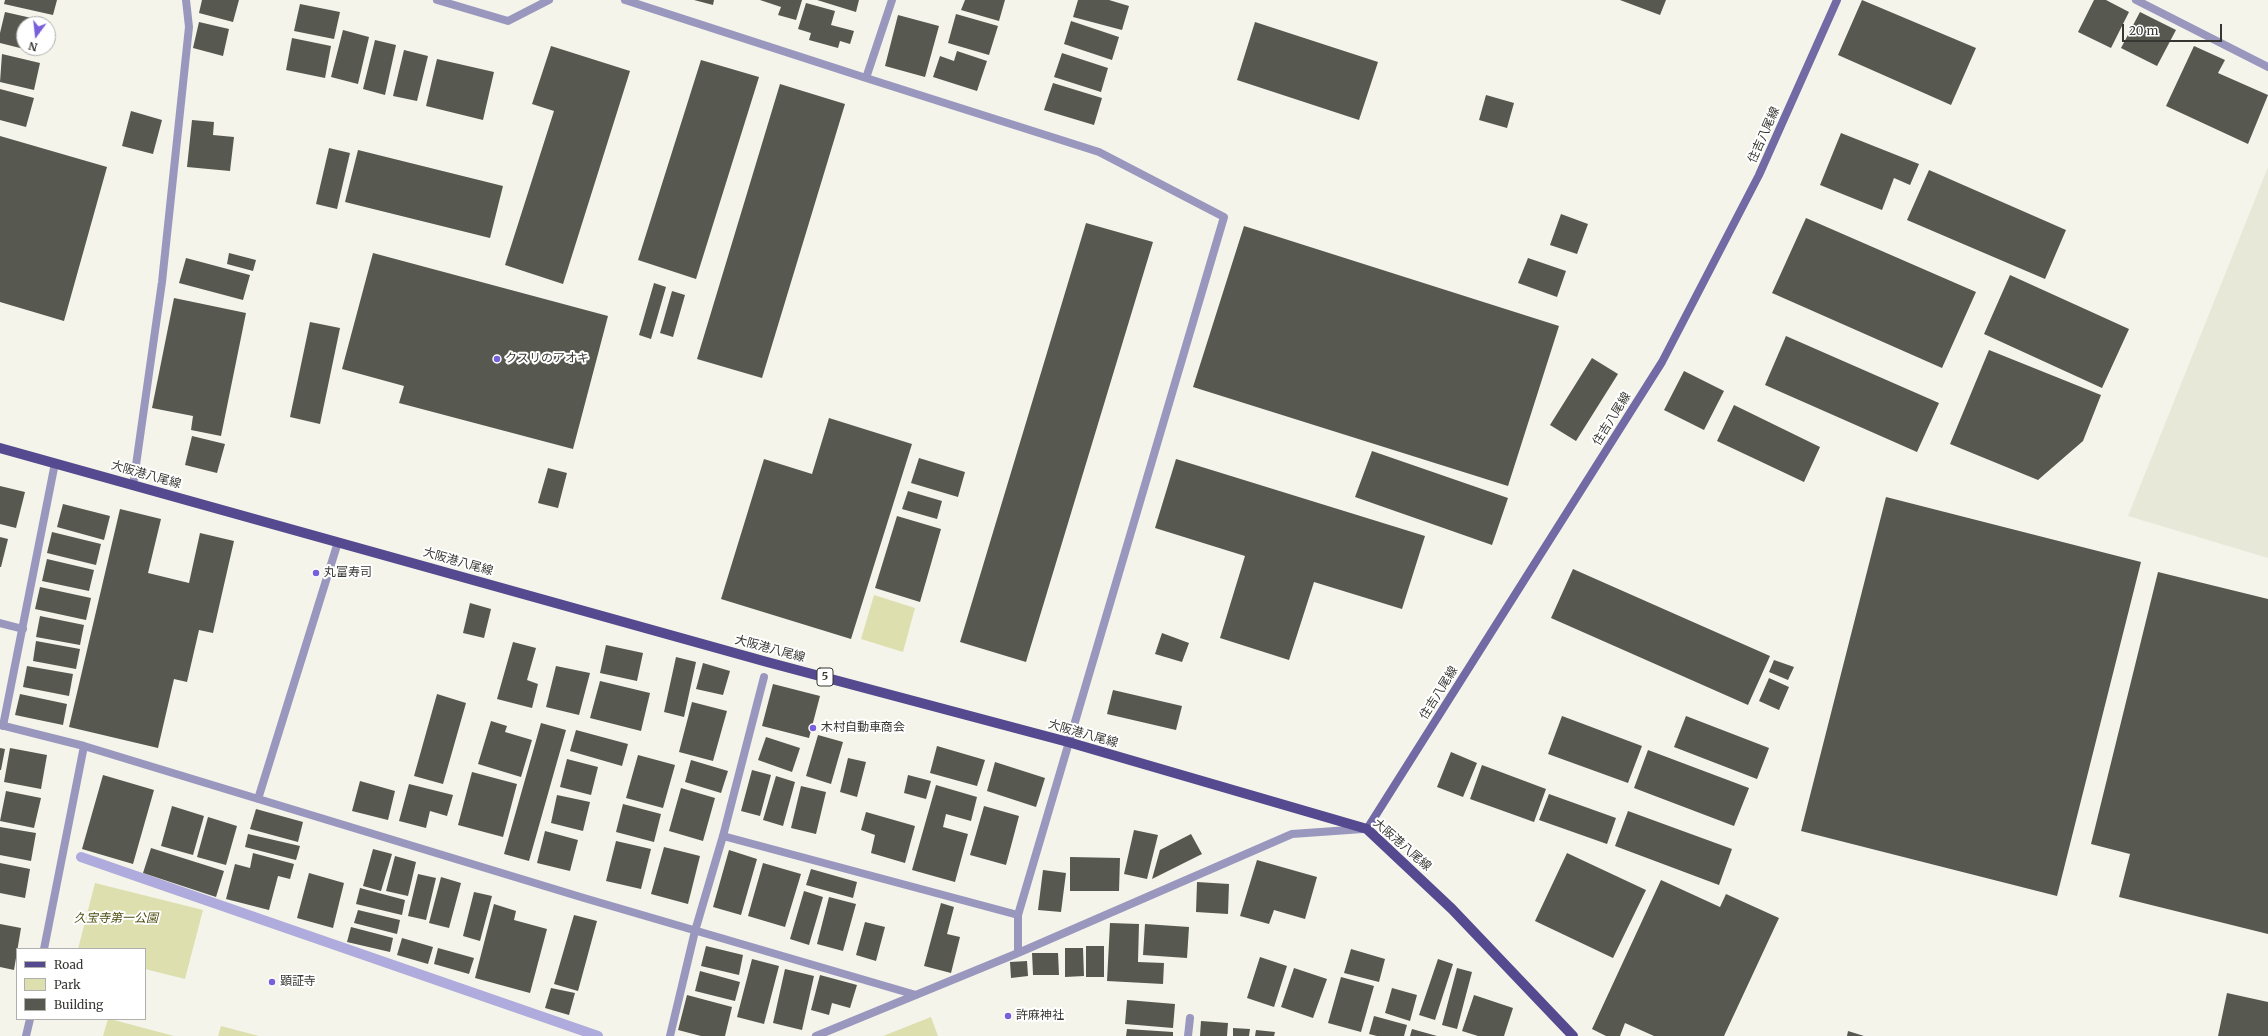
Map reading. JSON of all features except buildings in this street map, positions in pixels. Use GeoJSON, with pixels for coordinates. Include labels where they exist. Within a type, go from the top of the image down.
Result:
{"type":"FeatureCollection","features":[{"type":"Feature","properties":{"kind":"main road","name":"住吉八尾線"},"geometry":{"type":"LineString","coordinates":[[1367,829],[1662,362],[1759,175],[1837,0]]}},
{"type":"Feature","properties":{"kind":"main road","name":"大阪港八尾線"},"geometry":{"type":"LineString","coordinates":[[0,448],[767,662],[1068,742],[1367,829],[1452,909],[1574,1036]]}},
{"type":"Feature","properties":{"kind":"street"},"geometry":{"type":"LineString","coordinates":[[133,486],[162,282],[189,26],[186,0]]}},
{"type":"Feature","properties":{"kind":"street"},"geometry":{"type":"LineString","coordinates":[[437,0],[447,1],[508,21],[549,0]]}},
{"type":"Feature","properties":{"kind":"street"},"geometry":{"type":"LineString","coordinates":[[625,0],[1099,152],[1224,217],[1018,915],[1018,953]]}},
{"type":"Feature","properties":{"kind":"street"},"geometry":{"type":"LineString","coordinates":[[866,78],[892,0]]}},
{"type":"Feature","properties":{"kind":"street"},"geometry":{"type":"LineString","coordinates":[[2136,0],[2268,67]]}},
{"type":"Feature","properties":{"kind":"street"},"geometry":{"type":"LineString","coordinates":[[55,463],[23,629],[2,725],[84,746],[695,931],[916,995]]}},
{"type":"Feature","properties":{"kind":"street"},"geometry":{"type":"LineString","coordinates":[[258,799],[338,542]]}},
{"type":"Feature","properties":{"kind":"street"},"geometry":{"type":"LineString","coordinates":[[0,624],[23,629]]}},
{"type":"Feature","properties":{"kind":"street"},"geometry":{"type":"LineString","coordinates":[[670,1036],[695,931],[723,836],[764,677]]}},
{"type":"Feature","properties":{"kind":"street"},"geometry":{"type":"LineString","coordinates":[[44,948],[84,746]]}},
{"type":"Feature","properties":{"kind":"street"},"geometry":{"type":"LineString","coordinates":[[816,1036],[1018,953],[1292,834],[1367,829]]}},
{"type":"Feature","properties":{"kind":"street"},"geometry":{"type":"LineString","coordinates":[[723,836],[1018,915]]}},
{"type":"Feature","properties":{"kind":"street"},"geometry":{"type":"LineString","coordinates":[[1188,1036],[1190,1018]]}},
{"type":"Feature","properties":{"kind":"street"},"geometry":{"type":"LineString","coordinates":[[26,1036],[30,1020]]}},
{"type":"Feature","properties":{"kind":"shaded area"},"geometry":{"type":"Polygon","coordinates":[[[2268,167],[2268,558],[2128,516],[2268,167]]]}},
{"type":"Feature","properties":{"kind":"green space"},"geometry":{"type":"Polygon","coordinates":[[[874,595],[915,608],[903,652],[861,639],[874,595]]]}},
{"type":"Feature","properties":{"kind":"green space","name":"久宝寺第一公園"},"geometry":{"type":"Polygon","coordinates":[[[95,883],[203,910],[185,979],[146,969],[146,948],[78,948],[95,883]]]}},
{"type":"Feature","properties":{"kind":"green space"},"geometry":{"type":"Polygon","coordinates":[[[931,1017],[938,1036],[883,1036],[931,1017]]]}},
{"type":"Feature","properties":{"kind":"green space"},"geometry":{"type":"Polygon","coordinates":[[[108,1020],[114,1020],[174,1036],[103,1036],[108,1020]]]}},
{"type":"Feature","properties":{"kind":"green space"},"geometry":{"type":"Polygon","coordinates":[[[221,1026],[259,1036],[218,1036],[221,1026]]]}},
{"type":"Feature","properties":{"kind":"waterway"},"geometry":{"type":"LineString","coordinates":[[81,857],[598,1036]]}},
{"type":"Feature","properties":{"kind":"place","name":"クスリのアオキ"},"geometry":{"type":"Point","coordinates":[497,359]}},
{"type":"Feature","properties":{"kind":"place","name":"丸富寿司"},"geometry":{"type":"Point","coordinates":[316,573]}},
{"type":"Feature","properties":{"kind":"place","name":"木村自動車商会"},"geometry":{"type":"Point","coordinates":[813,728]}},
{"type":"Feature","properties":{"kind":"place","name":"顕証寺"},"geometry":{"type":"Point","coordinates":[272,982]}},
{"type":"Feature","properties":{"kind":"place","name":"許麻神社"},"geometry":{"type":"Point","coordinates":[1008,1016]}}]}
